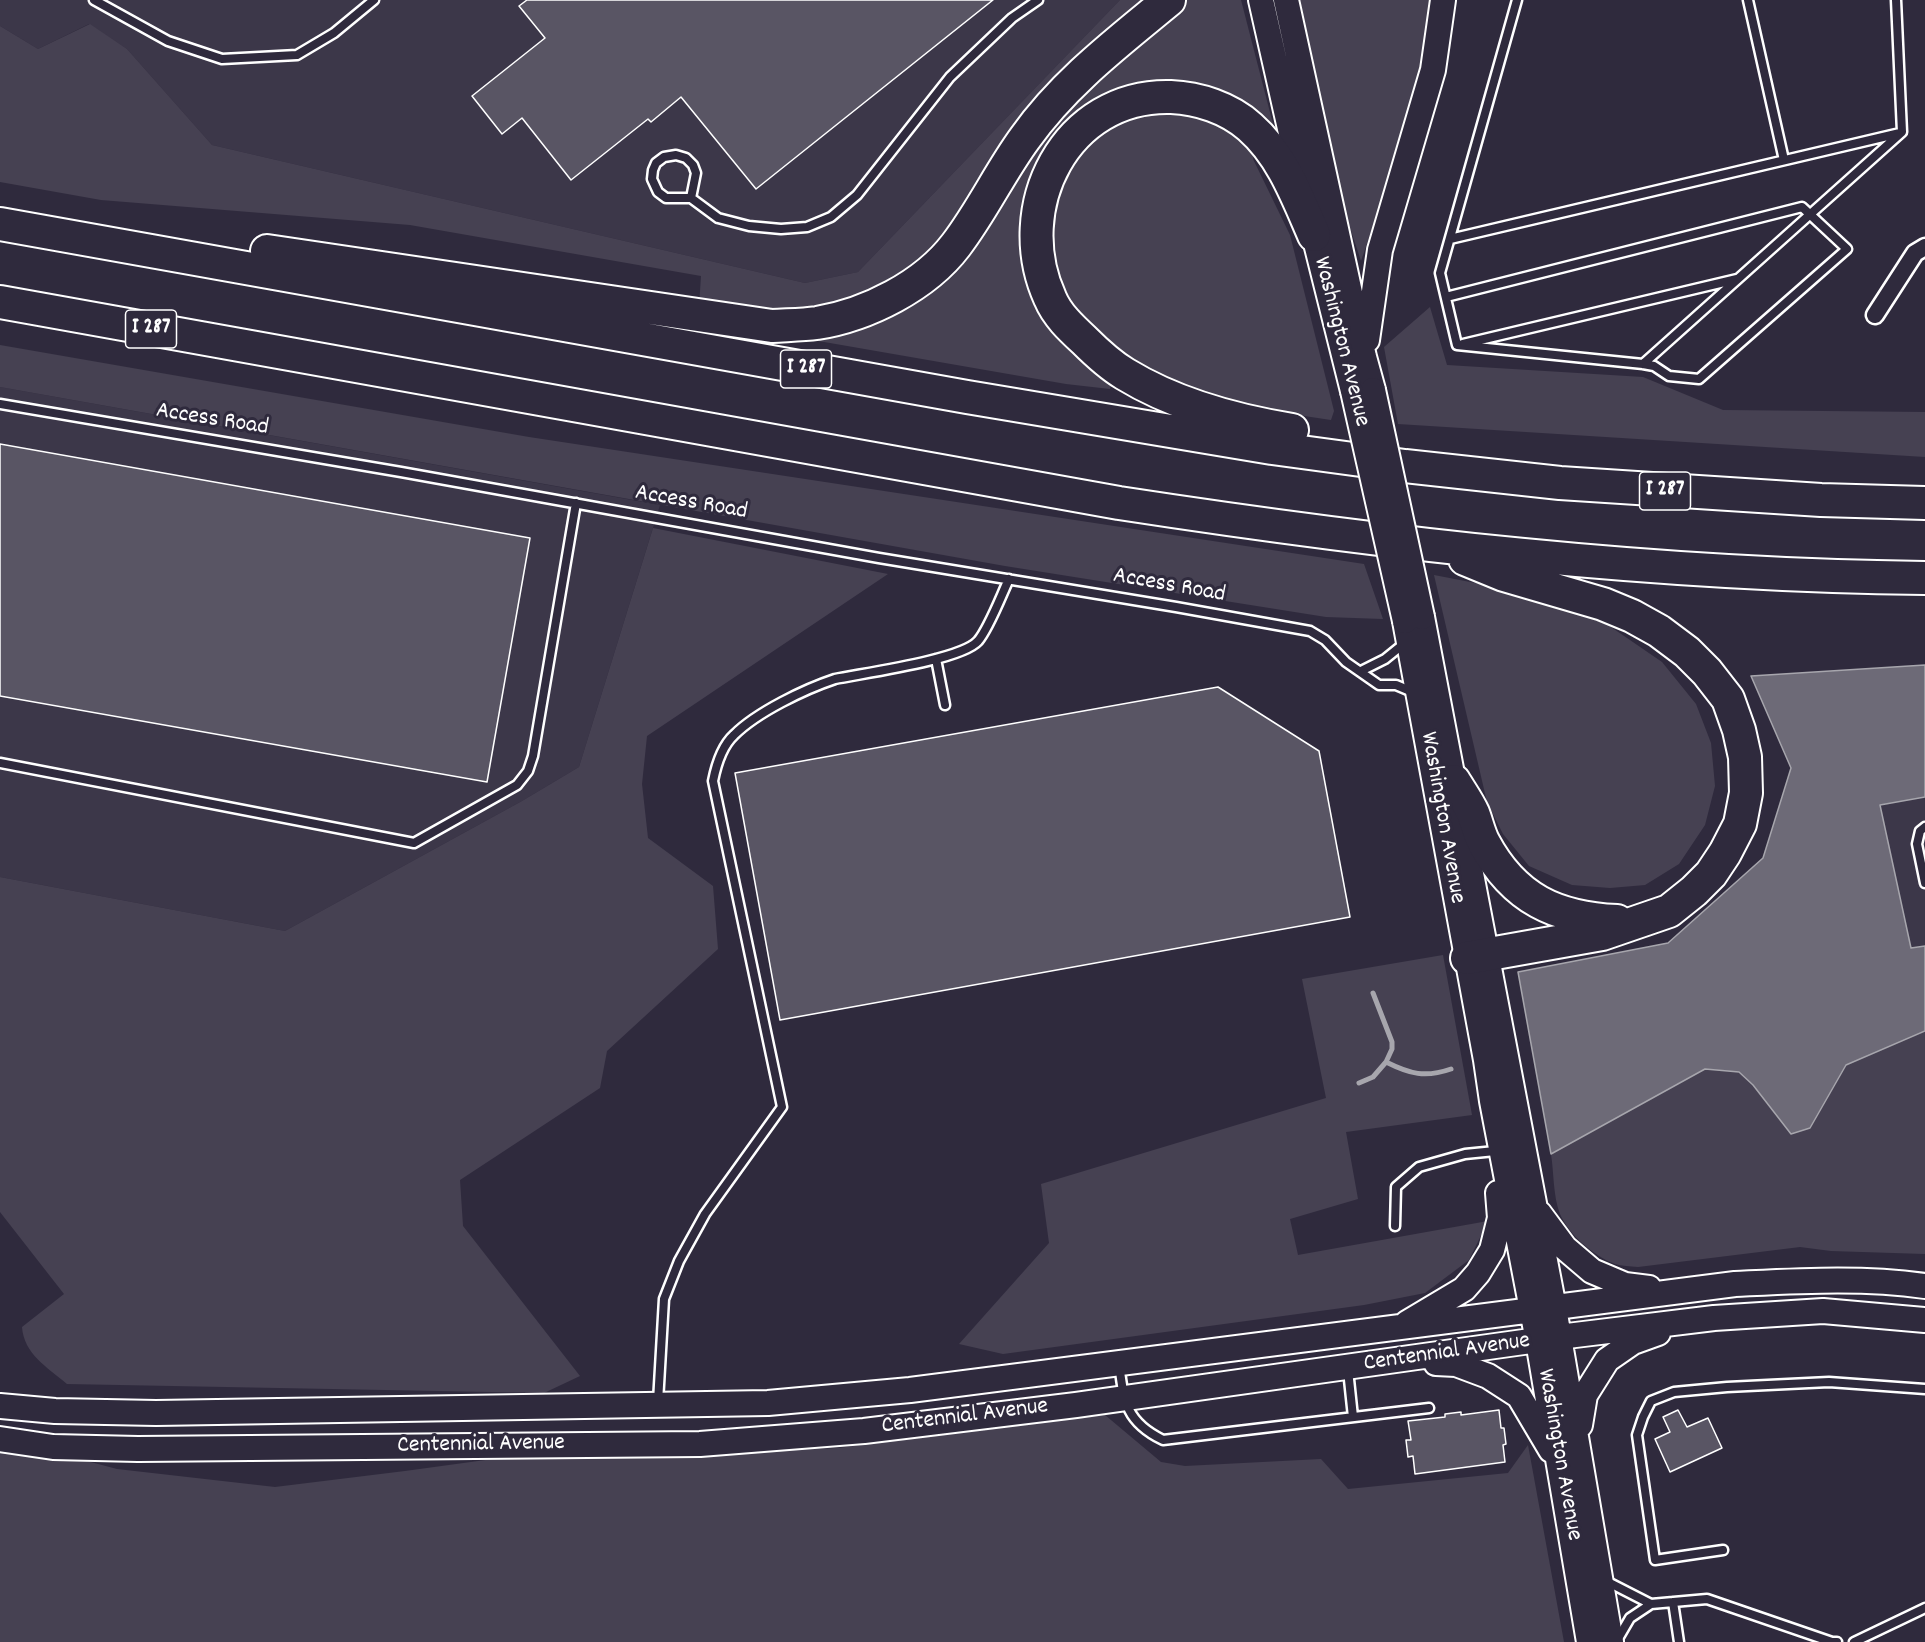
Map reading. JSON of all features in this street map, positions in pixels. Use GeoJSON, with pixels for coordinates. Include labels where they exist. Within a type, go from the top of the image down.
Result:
{"type":"FeatureCollection","features":[{"type":"Feature","properties":{"kind":"highway"},"geometry":{"type":"LineString","coordinates":[[208,262],[250,249],[772,326],[817,322],[857,313],[894,297],[929,273],[955,247],[1024,138],[1052,104],[1084,71],[1168,0]]}},
{"type":"Feature","properties":{"kind":"highway"},"geometry":{"type":"LineString","coordinates":[[1314,235],[1292,185],[1275,155],[1249,126],[1221,109],[1201,101],[1180,97],[1161,97],[1141,99],[1109,111],[1079,132],[1065,146],[1055,160],[1043,186],[1037,217],[1036,253],[1050,298],[1066,323],[1125,374],[1178,400],[1256,424],[1340,438],[1405,466]]}},
{"type":"Feature","properties":{"kind":"highway","name":"I 287"},"geometry":{"type":"LineString","coordinates":[[0,224],[990,401],[1272,448],[1405,466],[1560,483],[1710,494],[1925,503]]}},
{"type":"Feature","properties":{"kind":"highway","name":"I 287"},"geometry":{"type":"LineString","coordinates":[[0,302],[1119,503],[1278,527],[1437,547],[1671,568],[1925,578]]}},
{"type":"Feature","properties":{"kind":"highway"},"geometry":{"type":"LineString","coordinates":[[1437,547],[1504,575],[1603,604],[1659,631],[1687,652],[1707,672],[1728,699],[1739,730],[1745,757],[1746,793],[1740,824],[1711,874],[1695,891],[1669,911],[1602,934],[1477,956]]}},
{"type":"Feature","properties":{"kind":"highway"},"geometry":{"type":"LineString","coordinates":[[1454,781],[1472,811],[1483,842],[1498,866],[1514,885],[1532,899],[1554,910],[1594,920],[1636,922]]}},
{"type":"Feature","properties":{"kind":"main road","name":"Washington Avenue"},"geometry":{"type":"LineString","coordinates":[[1261,0],[1314,235],[1363,391],[1412,626],[1454,781],[1477,956],[1492,1101],[1543,1309],[1548,1339],[1559,1463],[1589,1642]]}},
{"type":"Feature","properties":{"kind":"main road","name":"Washington Avenue"},"geometry":{"type":"LineString","coordinates":[[1286,0],[1364,357],[1363,391]]}},
{"type":"Feature","properties":{"kind":"main road"},"geometry":{"type":"LineString","coordinates":[[1364,357],[1380,250],[1433,70],[1443,0]]}},
{"type":"Feature","properties":{"kind":"main road","name":"Washington Avenue"},"geometry":{"type":"LineString","coordinates":[[1412,626],[1419,694],[1534,1206],[1543,1309]]}},
{"type":"Feature","properties":{"kind":"main road"},"geometry":{"type":"LineString","coordinates":[[1399,1328],[1464,1289],[1478,1274],[1492,1250],[1500,1218],[1492,1101]]}},
{"type":"Feature","properties":{"kind":"main road"},"geometry":{"type":"LineString","coordinates":[[1534,1206],[1565,1248],[1592,1271],[1625,1285],[1678,1292]]}},
{"type":"Feature","properties":{"kind":"main road","name":"Centennial Avenue"},"geometry":{"type":"LineString","coordinates":[[0,1406],[54,1411],[156,1413],[768,1403],[910,1390],[1735,1284],[1827,1279],[1893,1281],[1925,1286]]}},
{"type":"Feature","properties":{"kind":"main road","name":"Centennial Avenue"},"geometry":{"type":"LineString","coordinates":[[0,1439],[53,1447],[138,1449],[700,1444],[864,1431],[1687,1322],[1823,1311],[1925,1320]]}},
{"type":"Feature","properties":{"kind":"main road"},"geometry":{"type":"LineString","coordinates":[[1577,1445],[1585,1395],[1607,1360],[1633,1342],[1687,1322]]}},
{"type":"Feature","properties":{"kind":"main road","name":"Washington Avenue"},"geometry":{"type":"LineString","coordinates":[[1548,1339],[1577,1445],[1600,1578],[1614,1642]]}},
{"type":"Feature","properties":{"kind":"main road"},"geometry":{"type":"LineString","coordinates":[[1382,1363],[1456,1364],[1488,1376],[1519,1396],[1559,1463]]}},
{"type":"Feature","properties":{"kind":"street"},"geometry":{"type":"LineString","coordinates":[[1875,315],[1915,253],[1925,247]]}},
{"type":"Feature","properties":{"kind":"lane"},"geometry":{"type":"LineString","coordinates":[[94,0],[168,41],[222,59],[297,55],[334,33],[374,0]]}},
{"type":"Feature","properties":{"kind":"lane"},"geometry":{"type":"LineString","coordinates":[[691,198],[696,173],[693,165],[686,158],[676,155],[664,157],[656,163],[652,179],[658,192],[666,198],[691,198],[718,218],[749,226],[781,229],[807,226],[831,217],[857,195],[950,77],[1012,18],[1038,0]]}},
{"type":"Feature","properties":{"kind":"lane"},"geometry":{"type":"LineString","coordinates":[[1457,345],[1440,273],[1517,0]]}},
{"type":"Feature","properties":{"kind":"lane"},"geometry":{"type":"LineString","coordinates":[[1748,0],[1784,160]]}},
{"type":"Feature","properties":{"kind":"lane"},"geometry":{"type":"LineString","coordinates":[[1896,0],[1902,132]]}},
{"type":"Feature","properties":{"kind":"lane"},"geometry":{"type":"LineString","coordinates":[[1450,238],[1902,132]]}},
{"type":"Feature","properties":{"kind":"lane"},"geometry":{"type":"LineString","coordinates":[[1643,364],[1902,132]]}},
{"type":"Feature","properties":{"kind":"lane"},"geometry":{"type":"LineString","coordinates":[[1446,297],[1802,207],[1847,249],[1699,379],[1669,376],[1654,366],[1643,364],[1457,345]]}},
{"type":"Feature","properties":{"kind":"lane"},"geometry":{"type":"LineString","coordinates":[[1457,345],[1738,278]]}},
{"type":"Feature","properties":{"kind":"lane","name":"Access Road"},"geometry":{"type":"LineString","coordinates":[[0,404],[1310,631],[1325,640],[1346,662],[1379,685],[1396,685],[1419,694]]}},
{"type":"Feature","properties":{"kind":"lane"},"geometry":{"type":"LineString","coordinates":[[0,763],[414,843],[517,785],[528,771],[533,756],[576,503]]}},
{"type":"Feature","properties":{"kind":"lane"},"geometry":{"type":"LineString","coordinates":[[658,1406],[664,1299],[679,1261],[705,1214],[782,1107],[713,781],[717,763],[732,736],[768,710],[825,682],[936,659],[967,650],[984,632],[1010,579]]}},
{"type":"Feature","properties":{"kind":"lane"},"geometry":{"type":"LineString","coordinates":[[1361,671],[1385,659],[1412,626]]}},
{"type":"Feature","properties":{"kind":"lane"},"geometry":{"type":"LineString","coordinates":[[936,659],[945,705]]}},
{"type":"Feature","properties":{"kind":"lane"},"geometry":{"type":"LineString","coordinates":[[1925,827],[1920,831],[1917,844],[1925,883]]}},
{"type":"Feature","properties":{"kind":"lane"},"geometry":{"type":"LineString","coordinates":[[1395,1226],[1396,1187],[1419,1167],[1465,1154],[1496,1151]]}},
{"type":"Feature","properties":{"kind":"lane"},"geometry":{"type":"LineString","coordinates":[[1119,1363],[1123,1398],[1137,1422],[1147,1432],[1163,1440],[1429,1408]]}},
{"type":"Feature","properties":{"kind":"lane"},"geometry":{"type":"LineString","coordinates":[[1347,1368],[1353,1417]]}},
{"type":"Feature","properties":{"kind":"lane"},"geometry":{"type":"LineString","coordinates":[[1723,1550],[1656,1560],[1637,1435],[1651,1401],[1674,1392],[1806,1383],[1829,1382],[1925,1389]]}},
{"type":"Feature","properties":{"kind":"lane"},"geometry":{"type":"LineString","coordinates":[[1600,1578],[1651,1604]]}},
{"type":"Feature","properties":{"kind":"lane"},"geometry":{"type":"LineString","coordinates":[[1614,1642],[1630,1618],[1651,1604],[1707,1599],[1837,1642]]}},
{"type":"Feature","properties":{"kind":"lane"},"geometry":{"type":"LineString","coordinates":[[1673,1602],[1679,1642]]}},
{"type":"Feature","properties":{"kind":"lane"},"geometry":{"type":"LineString","coordinates":[[1854,1642],[1925,1608]]}},
{"type":"Feature","properties":{"kind":"shaded area"},"geometry":{"type":"Polygon","coordinates":[[[0,0],[1120,0],[858,272],[805,283],[212,145],[127,49],[89,24],[38,49],[0,26],[0,0]]]}},
{"type":"Feature","properties":{"kind":"shaded area"},"geometry":{"type":"Polygon","coordinates":[[[1120,0],[1153,0],[935,252],[885,289],[815,312],[699,307],[701,276],[410,225],[101,200],[0,182],[0,26],[38,49],[90,24],[127,49],[212,145],[805,283],[858,272],[1120,0]]]}},
{"type":"Feature","properties":{"kind":"shaded area"},"geometry":{"type":"Polygon","coordinates":[[[1184,0],[1241,0],[1274,128],[1265,129],[1121,94],[1024,237],[1112,381],[1110,389],[1066,384],[784,335],[879,316],[1088,78],[1184,0]]]}},
{"type":"Feature","properties":{"kind":"shaded area"},"geometry":{"type":"Polygon","coordinates":[[[1300,0],[1429,0],[1426,35],[1416,88],[1392,170],[1361,261],[1340,197],[1300,0]]]}},
{"type":"Feature","properties":{"kind":"shaded area"},"geometry":{"type":"Polygon","coordinates":[[[1167,108],[1202,113],[1258,145],[1253,159],[1290,235],[1334,411],[1331,420],[1231,405],[1186,391],[1113,350],[1083,322],[1057,287],[1048,216],[1068,158],[1126,115],[1167,108]]]}},
{"type":"Feature","properties":{"kind":"shaded area"},"geometry":{"type":"Polygon","coordinates":[[[1430,307],[1447,365],[1643,377],[1723,410],[1925,412],[1925,457],[1398,424],[1384,347],[1430,307]]]}},
{"type":"Feature","properties":{"kind":"shaded area"},"geometry":{"type":"Polygon","coordinates":[[[0,345],[529,437],[1364,564],[1383,619],[1326,617],[1005,566],[0,387],[0,345]]]}},
{"type":"Feature","properties":{"kind":"shaded area"},"geometry":{"type":"Polygon","coordinates":[[[0,387],[660,505],[579,767],[522,801],[285,931],[0,877],[0,387]]]}},
{"type":"Feature","properties":{"kind":"shaded area"},"geometry":{"type":"Polygon","coordinates":[[[653,528],[888,574],[647,736],[642,784],[648,838],[713,886],[718,949],[607,1051],[600,1088],[460,1180],[463,1226],[580,1376],[544,1393],[67,1384],[44,1366],[32,1352],[27,1345],[22,1327],[64,1294],[0,1212],[0,877],[285,931],[522,801],[579,767],[653,528]]]}},
{"type":"Feature","properties":{"kind":"shaded area"},"geometry":{"type":"Polygon","coordinates":[[[1434,575],[1527,593],[1608,625],[1662,662],[1696,704],[1711,743],[1715,786],[1705,825],[1679,864],[1645,885],[1610,888],[1572,885],[1529,866],[1503,834],[1487,802],[1434,575]]]}},
{"type":"Feature","properties":{"kind":"shaded area"},"geometry":{"type":"Polygon","coordinates":[[[1925,665],[1925,797],[1880,805],[1911,948],[1925,946],[1925,1031],[1846,1065],[1810,1128],[1791,1134],[1753,1085],[1739,1072],[1705,1069],[1551,1154],[1518,972],[1668,943],[1763,858],[1791,768],[1751,676],[1925,665]]]}},
{"type":"Feature","properties":{"kind":"shaded area"},"geometry":{"type":"Polygon","coordinates":[[[1925,797],[1925,946],[1911,949],[1880,805],[1925,797]]]}},
{"type":"Feature","properties":{"kind":"shaded area"},"geometry":{"type":"Polygon","coordinates":[[[1443,955],[1472,1115],[1346,1132],[1358,1199],[1290,1219],[1298,1255],[1488,1221],[1469,1260],[1425,1293],[1364,1305],[1003,1354],[959,1344],[1049,1243],[1041,1184],[1326,1098],[1302,979],[1443,955]]]}},
{"type":"Feature","properties":{"kind":"shaded area"},"geometry":{"type":"Polygon","coordinates":[[[1925,1031],[1925,1254],[1831,1251],[1800,1247],[1638,1267],[1623,1266],[1591,1250],[1569,1230],[1564,1222],[1555,1192],[1551,1154],[1705,1069],[1739,1072],[1753,1085],[1791,1134],[1810,1128],[1846,1065],[1925,1031]]]}},
{"type":"Feature","properties":{"kind":"shaded area"},"geometry":{"type":"Polygon","coordinates":[[[1105,1415],[1161,1462],[1185,1466],[1321,1459],[1348,1489],[1508,1473],[1528,1445],[1564,1642],[0,1642],[0,1438],[117,1469],[275,1487],[544,1452],[707,1454],[838,1448],[1105,1415]]]}},
{"type":"Feature","properties":{"kind":"building"},"geometry":{"type":"Polygon","coordinates":[[[527,0],[993,0],[756,189],[681,97],[651,122],[648,119],[571,180],[522,118],[502,134],[472,96],[545,38],[519,6],[527,0]]]}},
{"type":"Feature","properties":{"kind":"building"},"geometry":{"type":"Polygon","coordinates":[[[0,444],[530,538],[487,782],[0,696],[0,444]]]}},
{"type":"Feature","properties":{"kind":"building"},"geometry":{"type":"Polygon","coordinates":[[[1218,687],[1319,751],[1350,917],[780,1020],[735,773],[1218,687]]]}},
{"type":"Feature","properties":{"kind":"building"},"geometry":{"type":"Polygon","coordinates":[[[1499,1410],[1506,1444],[1503,1445],[1505,1462],[1415,1474],[1413,1456],[1408,1457],[1406,1440],[1411,1440],[1408,1421],[1445,1417],[1445,1414],[1461,1412],[1461,1415],[1499,1410]]]}},
{"type":"Feature","properties":{"kind":"building"},"geometry":{"type":"Polygon","coordinates":[[[1678,1410],[1687,1427],[1708,1418],[1722,1448],[1670,1472],[1655,1439],[1670,1432],[1663,1417],[1678,1410]]]}},
{"type":"Feature","properties":{"kind":"waterway"},"geometry":{"type":"LineString","coordinates":[[1373,993],[1392,1042],[1392,1049],[1386,1062]]}},
{"type":"Feature","properties":{"kind":"waterway"},"geometry":{"type":"LineString","coordinates":[[1359,1083],[1373,1077],[1386,1062],[1425,1074],[1451,1069]]}}]}
